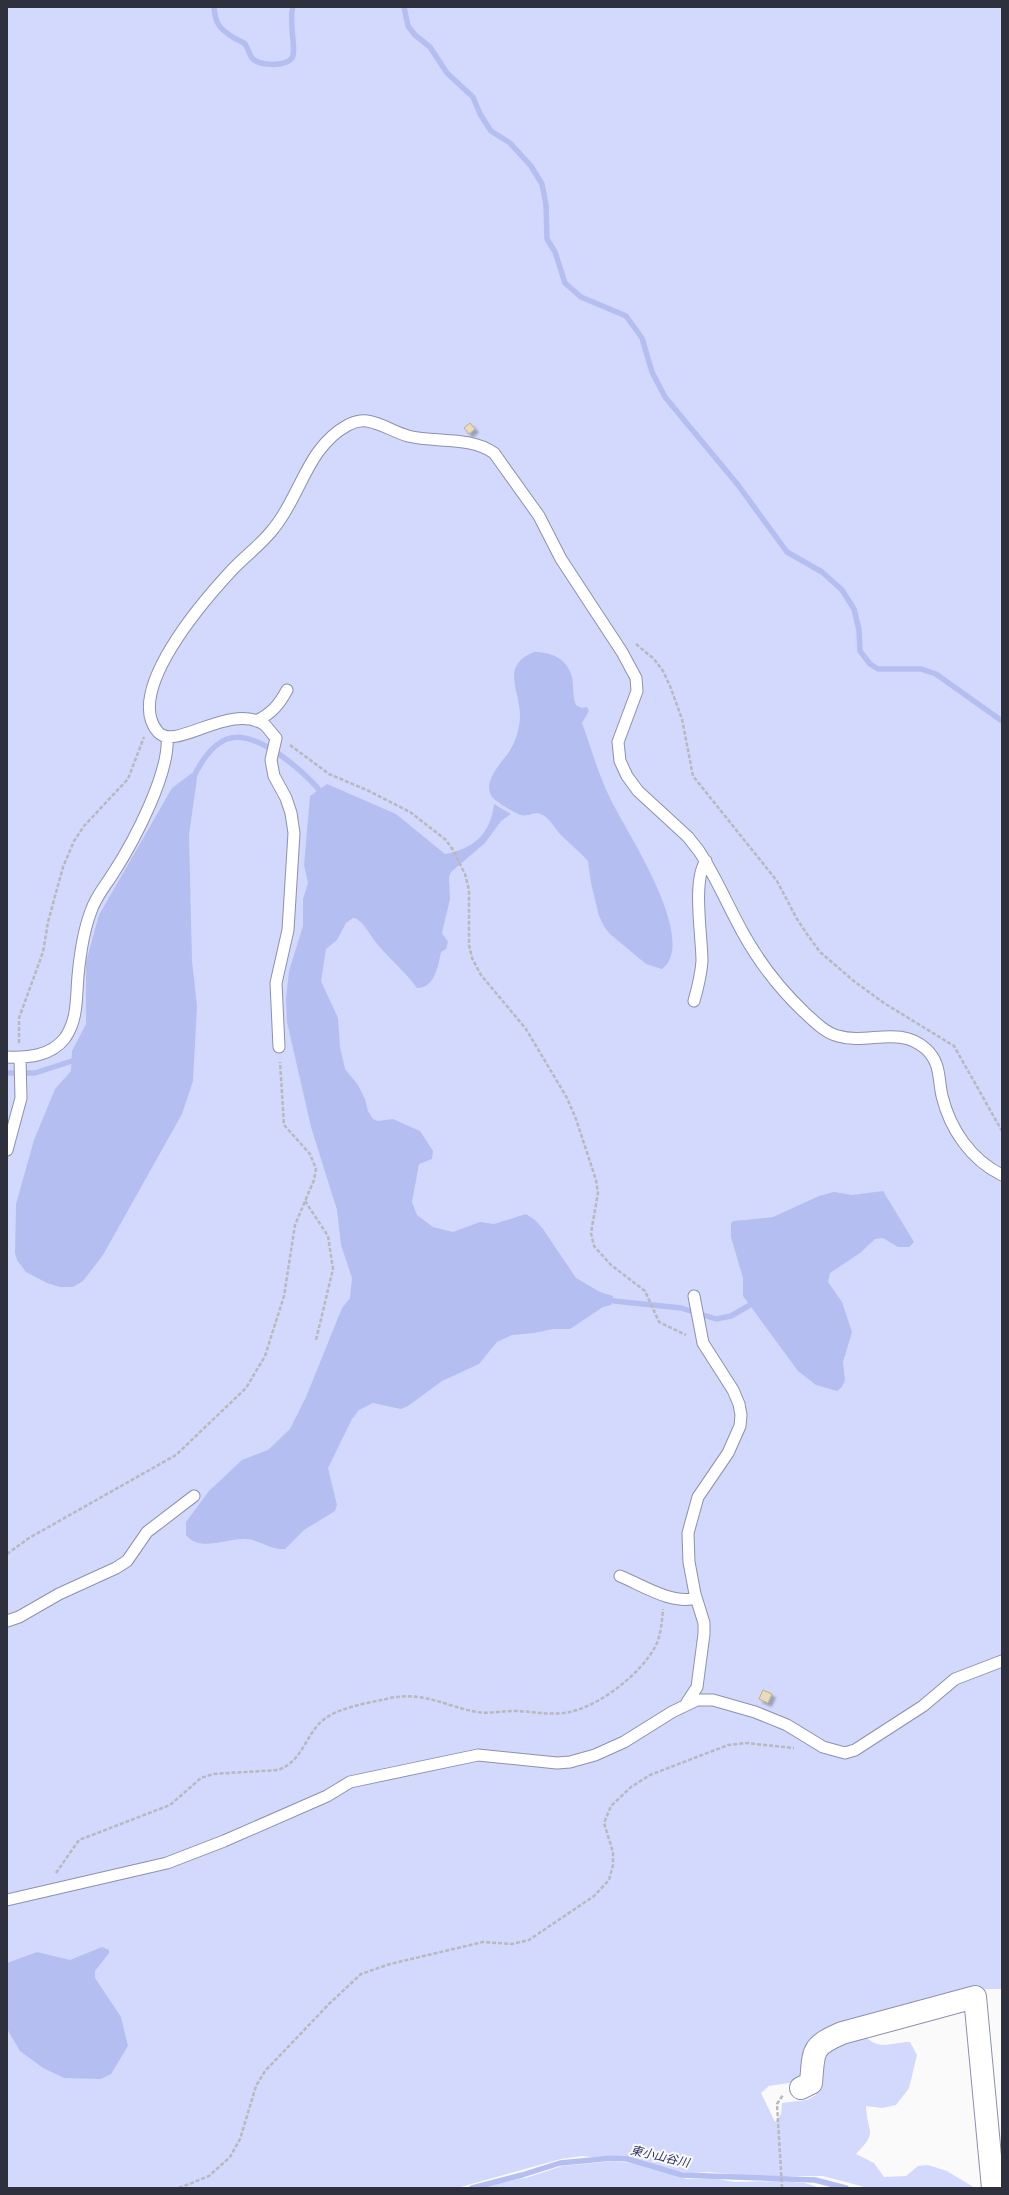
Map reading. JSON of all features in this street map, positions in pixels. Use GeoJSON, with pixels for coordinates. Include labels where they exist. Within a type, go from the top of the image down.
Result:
{"type":"FeatureCollection","features":[{"type":"Feature","properties":{"kind":"street"},"geometry":{"type":"LineString","coordinates":[[801,2088],[811,2083],[812,2060],[817,2048],[828,2039],[842,2033],[975,1996],[993,2188]]}},
{"type":"Feature","properties":{"kind":"lane"},"geometry":{"type":"LineString","coordinates":[[7,1057],[20,1061],[55,1048],[72,1027],[76,1014],[78,977],[84,932],[91,910],[96,897],[115,871],[134,837],[148,808],[164,764],[168,748],[149,710],[151,694],[158,670],[176,638],[232,570],[274,529],[314,456],[336,433],[356,422],[368,421],[408,436],[473,443],[486,447],[494,453],[539,516],[561,559],[610,632],[636,678],[637,691],[618,742],[620,761],[627,776],[638,791],[688,837],[706,861],[744,935],[760,961],[790,999],[812,1019],[838,1036],[854,1038],[896,1036],[915,1042],[926,1049],[936,1062],[940,1072],[942,1094],[947,1113],[955,1131],[967,1148],[982,1162],[1002,1175]]}},
{"type":"Feature","properties":{"kind":"lane"},"geometry":{"type":"LineString","coordinates":[[256,721],[269,715],[281,702],[287,690]]}},
{"type":"Feature","properties":{"kind":"lane"},"geometry":{"type":"LineString","coordinates":[[162,735],[179,736],[231,719],[256,721],[264,725],[276,740],[271,760],[274,776],[291,813],[294,833],[288,930],[276,983],[279,1047]]}},
{"type":"Feature","properties":{"kind":"lane"},"geometry":{"type":"LineString","coordinates":[[694,1000],[700,981],[702,961],[699,881],[702,867],[706,861]]}},
{"type":"Feature","properties":{"kind":"lane"},"geometry":{"type":"LineString","coordinates":[[7,1150],[18,1114],[21,1085],[20,1061]]}},
{"type":"Feature","properties":{"kind":"lane"},"geometry":{"type":"LineString","coordinates":[[686,1704],[697,1687],[704,1634],[704,1623],[696,1598],[689,1562],[688,1533],[698,1497],[733,1443],[740,1426],[741,1415],[739,1404],[733,1390],[703,1339],[694,1296]]}},
{"type":"Feature","properties":{"kind":"lane"},"geometry":{"type":"LineString","coordinates":[[7,1622],[19,1617],[59,1594],[116,1568],[127,1561],[147,1532],[194,1496]]}},
{"type":"Feature","properties":{"kind":"lane"},"geometry":{"type":"LineString","coordinates":[[620,1576],[682,1600],[696,1598]]}},
{"type":"Feature","properties":{"kind":"lane"},"geometry":{"type":"LineString","coordinates":[[7,1900],[166,1863],[237,1835],[327,1796],[350,1782],[478,1755],[557,1763],[570,1762],[595,1755],[624,1742],[686,1704],[697,1700],[713,1700],[755,1712],[787,1725],[823,1747],[845,1753],[855,1750],[923,1706],[955,1679],[1002,1661]]}},
{"type":"Feature","properties":{"kind":"path"},"geometry":{"type":"LineString","coordinates":[[610,632],[624,637],[639,646],[654,659],[663,671],[682,719],[693,776],[777,881],[797,919],[820,952],[836,968],[884,1003],[954,1046],[1002,1131]]}},
{"type":"Feature","properties":{"kind":"path"},"geometry":{"type":"LineString","coordinates":[[20,1061],[20,1018],[42,952],[49,915],[63,867],[74,841],[84,826],[128,779],[145,734],[149,731],[162,735]]}},
{"type":"Feature","properties":{"kind":"path"},"geometry":{"type":"LineString","coordinates":[[276,740],[303,754],[329,774],[410,812],[446,840],[461,866],[469,890],[469,945],[472,958],[481,975],[526,1029],[567,1098],[576,1119],[596,1180],[598,1193],[591,1233],[594,1246],[611,1265],[645,1291],[649,1298],[652,1312],[659,1322],[703,1339]]}},
{"type":"Feature","properties":{"kind":"path"},"geometry":{"type":"LineString","coordinates":[[7,1554],[29,1538],[176,1455],[246,1388],[265,1356],[284,1296],[295,1225],[316,1168],[310,1154],[284,1125],[279,1047]]}},
{"type":"Feature","properties":{"kind":"path"},"geometry":{"type":"LineString","coordinates":[[305,1201],[328,1236],[333,1269],[316,1340]]}},
{"type":"Feature","properties":{"kind":"path"},"geometry":{"type":"LineString","coordinates":[[47,1891],[54,1876],[79,1840],[170,1805],[200,1778],[213,1774],[278,1770],[285,1768],[296,1758],[317,1726],[332,1714],[403,1695],[440,1700],[461,1708],[488,1714],[512,1711],[558,1714],[571,1712],[591,1703],[622,1686],[642,1664],[656,1645],[660,1632],[663,1609],[670,1596]]}},
{"type":"Feature","properties":{"kind":"path"},"geometry":{"type":"LineString","coordinates":[[179,2188],[209,2176],[230,2157],[240,2139],[256,2086],[265,2072],[329,2004],[361,1974],[390,1964],[483,1942],[512,1944],[529,1940],[594,1896],[609,1880],[613,1865],[612,1847],[604,1823],[606,1816],[611,1806],[631,1786],[650,1775],[728,1745],[746,1744],[802,1748],[823,1747]]}},
{"type":"Feature","properties":{"kind":"path"},"geometry":{"type":"LineString","coordinates":[[782,2188],[777,2104],[782,2096],[801,2088]]}},
{"type":"Feature","properties":{"kind":"shaded area"},"geometry":{"type":"Polygon","coordinates":[[[7,7],[1002,7],[1002,1989],[974,1989],[837,2030],[798,2078],[789,2083],[769,2086],[761,2093],[775,2122],[781,2114],[782,2103],[807,2100],[816,2095],[819,2083],[822,2052],[864,2034],[874,2043],[884,2045],[910,2042],[917,2055],[909,2088],[896,2105],[882,2108],[866,2106],[870,2136],[856,2154],[874,2163],[884,2177],[906,2176],[918,2166],[928,2165],[947,2171],[975,2188],[868,2188],[823,2176],[752,2176],[709,2172],[687,2173],[614,2155],[600,2158],[582,2156],[561,2159],[457,2188],[7,2188],[7,7]]]}},
{"type":"Feature","properties":{"kind":"shaded area"},"geometry":{"type":"Polygon","coordinates":[[[534,652],[546,653],[558,657],[566,665],[570,670],[572,677],[576,705],[582,708],[587,707],[589,711],[582,723],[602,780],[656,885],[666,911],[672,935],[671,955],[662,969],[646,964],[610,934],[605,928],[599,916],[591,883],[588,861],[562,836],[550,821],[538,813],[526,815],[518,814],[492,797],[489,785],[491,779],[497,767],[509,752],[519,727],[520,718],[514,672],[517,664],[523,658],[534,652]]]}},
{"type":"Feature","properties":{"kind":"shaded area"},"geometry":{"type":"Polygon","coordinates":[[[192,773],[197,778],[189,835],[192,961],[197,1006],[193,1081],[182,1114],[103,1255],[83,1281],[73,1287],[60,1287],[47,1283],[26,1272],[17,1260],[15,1253],[16,1204],[34,1140],[55,1089],[71,1071],[72,1051],[86,1024],[86,962],[99,915],[172,788],[192,773]]]}},
{"type":"Feature","properties":{"kind":"shaded area"},"geometry":{"type":"Polygon","coordinates":[[[327,784],[396,814],[445,854],[464,848],[479,838],[489,823],[494,804],[511,814],[501,821],[485,843],[451,872],[449,877],[450,899],[442,933],[448,942],[446,949],[441,952],[435,975],[428,984],[417,988],[407,975],[379,946],[362,923],[353,918],[346,923],[337,940],[326,949],[321,981],[338,1018],[340,1047],[345,1069],[358,1085],[365,1099],[368,1111],[373,1119],[378,1121],[393,1119],[420,1131],[433,1151],[432,1159],[419,1164],[412,1202],[417,1215],[433,1227],[453,1232],[480,1222],[494,1224],[526,1214],[535,1220],[543,1229],[576,1278],[600,1292],[613,1296],[611,1305],[603,1307],[570,1329],[553,1329],[534,1333],[512,1335],[497,1342],[479,1364],[442,1381],[408,1406],[401,1409],[373,1403],[359,1410],[352,1419],[328,1468],[337,1505],[335,1511],[304,1530],[285,1549],[274,1548],[248,1539],[205,1544],[198,1543],[186,1535],[186,1522],[209,1491],[242,1460],[268,1450],[290,1429],[306,1397],[342,1308],[350,1298],[352,1278],[341,1245],[337,1210],[311,1127],[287,1022],[286,999],[289,971],[303,926],[303,899],[308,883],[304,865],[310,796],[327,784]]]}},
{"type":"Feature","properties":{"kind":"shaded area"},"geometry":{"type":"Polygon","coordinates":[[[883,1191],[914,1242],[909,1247],[898,1247],[883,1238],[875,1239],[860,1253],[830,1273],[828,1282],[842,1302],[852,1332],[843,1362],[845,1380],[842,1387],[837,1391],[816,1385],[798,1371],[743,1296],[743,1278],[731,1237],[731,1223],[734,1221],[773,1217],[819,1196],[834,1192],[852,1195],[883,1191]]]}},
{"type":"Feature","properties":{"kind":"shaded area"},"geometry":{"type":"Polygon","coordinates":[[[102,1947],[109,1950],[109,1953],[95,1971],[95,1978],[121,2017],[128,2046],[111,2074],[101,2079],[64,2078],[43,2068],[20,2051],[7,2029],[7,1963],[37,1952],[70,1960],[102,1947]]]}},
{"type":"Feature","properties":{"kind":"shaded area"},"geometry":{"type":"Polygon","coordinates":[[[614,2161],[630,2163],[687,2179],[713,2178],[734,2182],[779,2181],[805,2183],[820,2188],[479,2188],[529,2177],[562,2166],[614,2161]]]}},
{"type":"Feature","properties":{"kind":"building"},"geometry":{"type":"Polygon","coordinates":[[[470,423],[475,429],[469,434],[464,428],[470,423]]]}},
{"type":"Feature","properties":{"kind":"building"},"geometry":{"type":"Polygon","coordinates":[[[763,1690],[772,1694],[768,1703],[759,1699],[763,1690]]]}},
{"type":"Feature","properties":{"kind":"waterway"},"geometry":{"type":"LineString","coordinates":[[214,7],[219,26],[225,32],[245,44],[255,61],[265,64],[284,63],[292,58],[294,49],[291,19],[293,7]]}},
{"type":"Feature","properties":{"kind":"waterway"},"geometry":{"type":"LineString","coordinates":[[404,7],[408,26],[415,35],[430,47],[447,73],[473,97],[480,114],[491,131],[510,143],[531,166],[542,184],[546,205],[547,239],[555,252],[565,283],[581,297],[626,316],[642,338],[652,372],[665,397],[738,485],[787,552],[822,572],[842,590],[854,609],[859,630],[860,651],[870,664],[878,669],[921,669],[936,674],[1002,721]]}},
{"type":"Feature","properties":{"kind":"waterway"},"geometry":{"type":"LineString","coordinates":[[192,781],[201,763],[210,751],[227,739],[239,737],[252,740],[266,746],[280,755],[306,776],[324,796]]}},
{"type":"Feature","properties":{"kind":"waterway"},"geometry":{"type":"LineString","coordinates":[[7,1073],[35,1073],[78,1059]]}},
{"type":"Feature","properties":{"kind":"waterway"},"geometry":{"type":"LineString","coordinates":[[605,1300],[681,1308],[716,1319],[731,1316],[750,1305]]}},
{"type":"Feature","properties":{"kind":"waterway","name":"東小山谷川"},"geometry":{"type":"LineString","coordinates":[[472,2188],[560,2163],[613,2158],[627,2159],[682,2175],[815,2180],[846,2188]]}}]}
